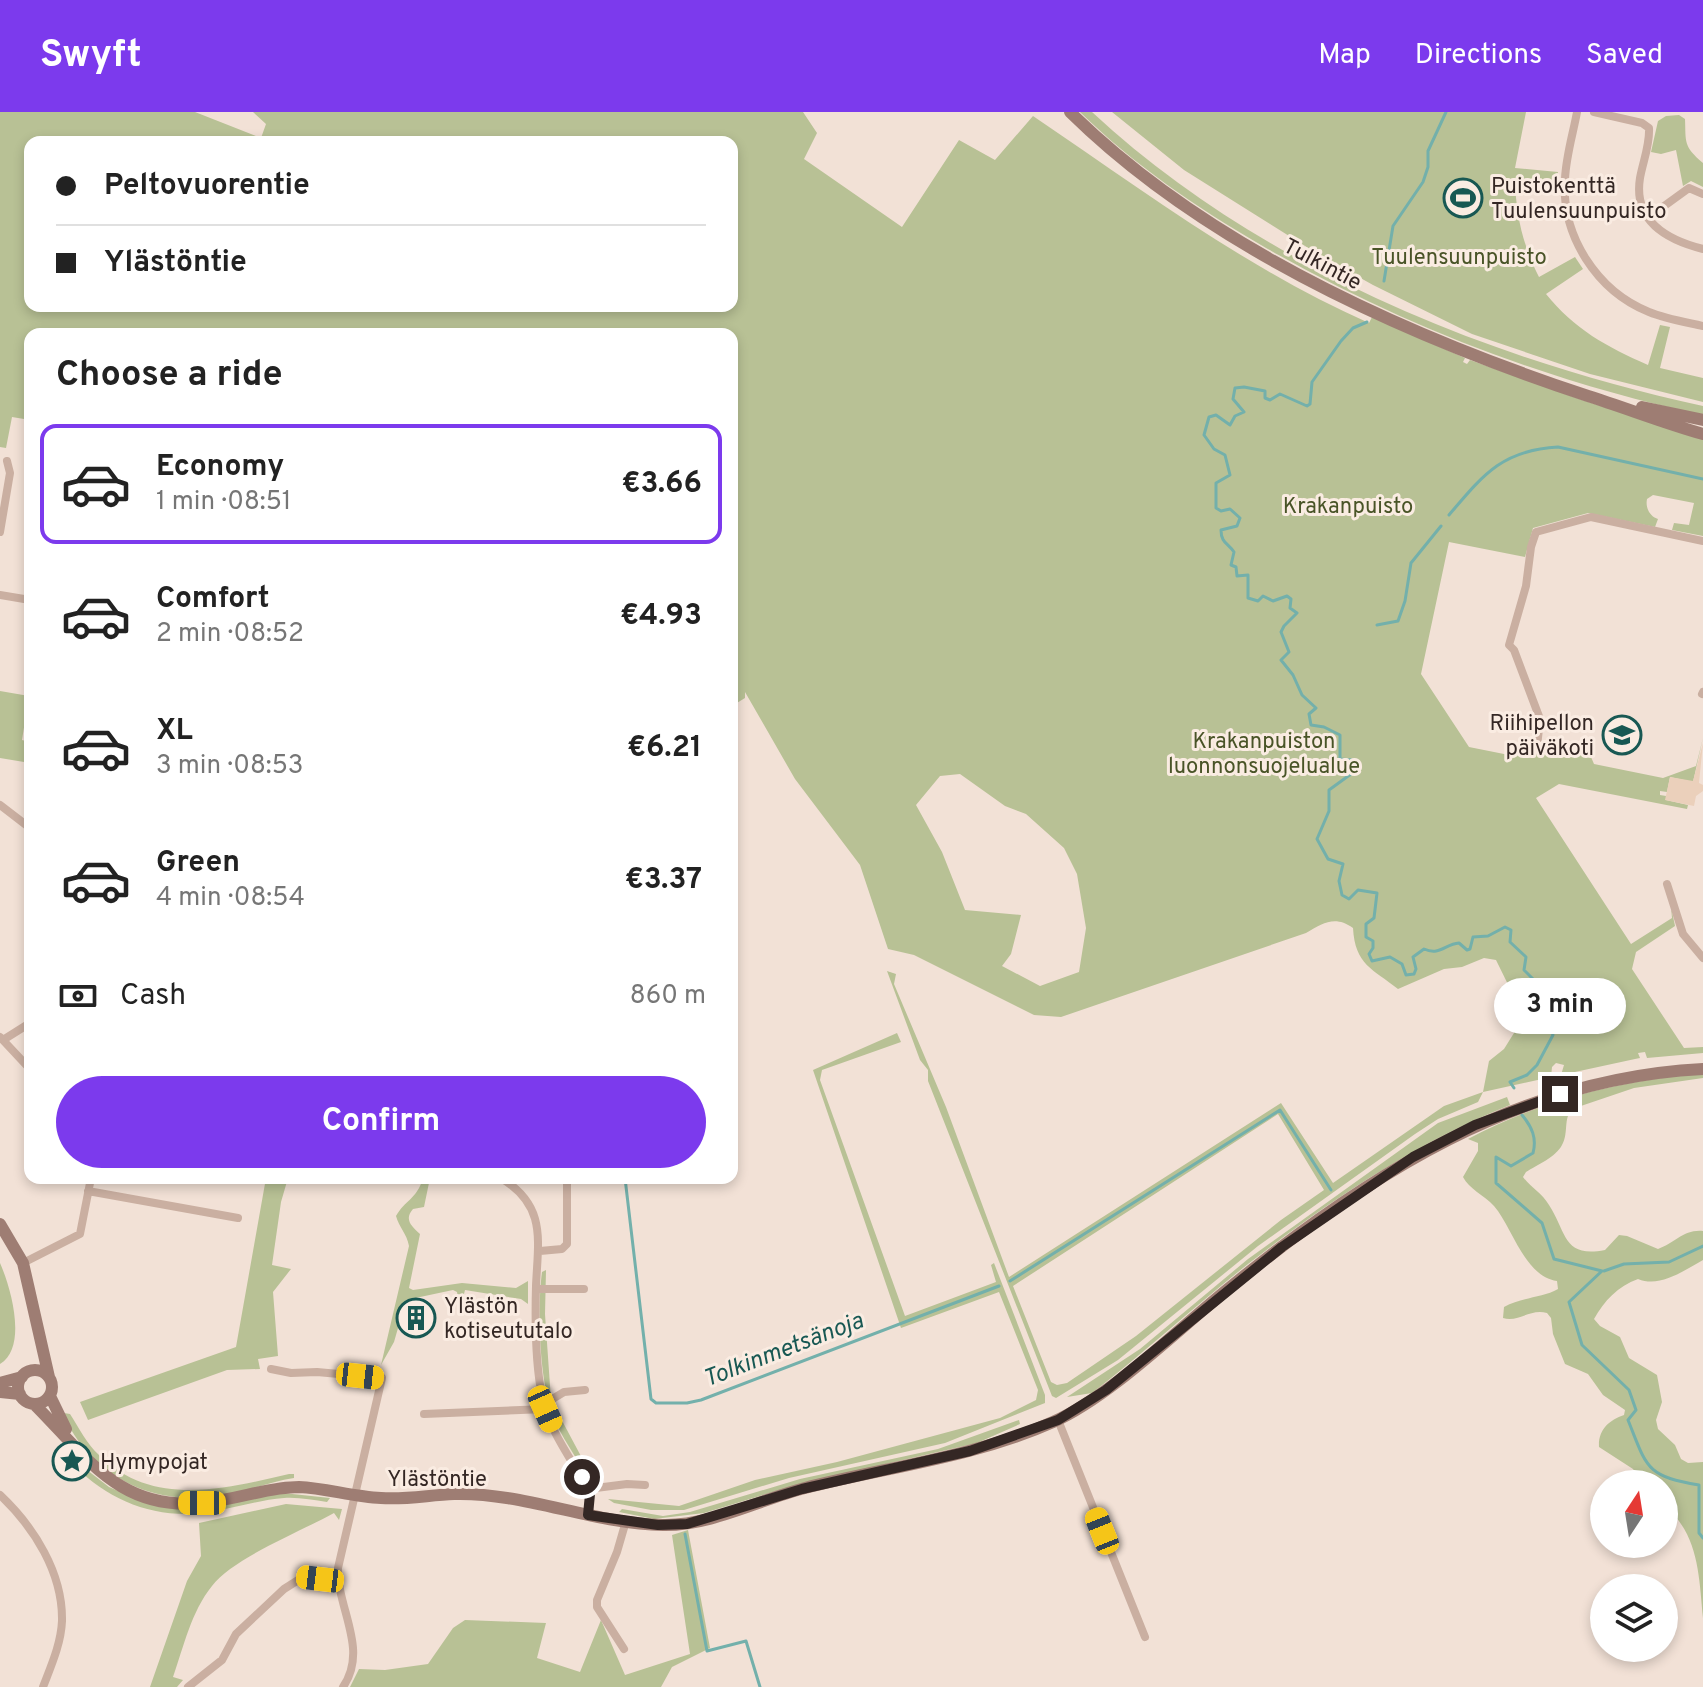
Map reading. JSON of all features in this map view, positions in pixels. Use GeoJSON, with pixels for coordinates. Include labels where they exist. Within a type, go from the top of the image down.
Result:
{"type":"FeatureCollection","features":[{"type":"Feature","properties":{"kind":"main road","name":"Tulkintie"},"geometry":{"type":"LineString","coordinates":[[1070,112],[1125,161],[1172,197],[1315,283],[1469,353],[1588,396]]}},
{"type":"Feature","properties":{"kind":"main road"},"geometry":{"type":"LineString","coordinates":[[1588,396],[1703,420]]}},
{"type":"Feature","properties":{"kind":"main road"},"geometry":{"type":"LineString","coordinates":[[1588,396],[1703,434]]}},
{"type":"Feature","properties":{"kind":"main road","name":"Ylästöntie"},"geometry":{"type":"LineString","coordinates":[[34,1404],[102,1475],[132,1493],[168,1502],[202,1503],[292,1487],[398,1499],[468,1495],[626,1521],[658,1525],[687,1524],[802,1489],[970,1451],[1058,1420],[1106,1390],[1234,1284],[1347,1200],[1413,1157],[1497,1115],[1543,1099],[1625,1079],[1703,1069]]}},
{"type":"Feature","properties":{"kind":"main road"},"geometry":{"type":"LineString","coordinates":[[0,1224],[23,1263],[52,1385],[50,1396],[34,1404],[25,1400],[18,1386],[27,1374],[38,1332]]}},
{"type":"Feature","properties":{"kind":"main road"},"geometry":{"type":"LineString","coordinates":[[0,1383],[40,1371],[49,1377]]}},
{"type":"Feature","properties":{"kind":"main road"},"geometry":{"type":"LineString","coordinates":[[0,1392],[20,1394]]}},
{"type":"Feature","properties":{"kind":"main road","name":"Ylästöntie"},"geometry":{"type":"LineString","coordinates":[[50,1396],[78,1449]]}},
{"type":"Feature","properties":{"kind":"street"},"geometry":{"type":"LineString","coordinates":[[1577,112],[1567,158],[1564,193],[1570,224],[1583,256],[1605,283],[1633,305],[1667,318],[1703,326]]}},
{"type":"Feature","properties":{"kind":"street"},"geometry":{"type":"LineString","coordinates":[[1594,112],[1642,123],[1649,128],[1639,189],[1649,217],[1667,237],[1703,249]]}},
{"type":"Feature","properties":{"kind":"street"},"geometry":{"type":"LineString","coordinates":[[1649,217],[1689,188],[1703,194]]}},
{"type":"Feature","properties":{"kind":"street"},"geometry":{"type":"LineString","coordinates":[[0,532],[10,473],[7,461]]}},
{"type":"Feature","properties":{"kind":"street"},"geometry":{"type":"LineString","coordinates":[[1537,747],[1540,719],[1514,650],[1509,645],[1526,586],[1536,532],[1591,517],[1703,541]]}},
{"type":"Feature","properties":{"kind":"street"},"geometry":{"type":"LineString","coordinates":[[0,595],[24,599]]}},
{"type":"Feature","properties":{"kind":"street"},"geometry":{"type":"LineString","coordinates":[[0,805],[24,823]]}},
{"type":"Feature","properties":{"kind":"street"},"geometry":{"type":"LineString","coordinates":[[1667,884],[1683,934],[1703,958]]}},
{"type":"Feature","properties":{"kind":"street"},"geometry":{"type":"LineString","coordinates":[[24,1026],[2,1038],[24,1062]]}},
{"type":"Feature","properties":{"kind":"street"},"geometry":{"type":"LineString","coordinates":[[23,1263],[80,1234],[90,1184]]}},
{"type":"Feature","properties":{"kind":"street"},"geometry":{"type":"LineString","coordinates":[[509,1184],[521,1193],[537,1222],[540,1251],[536,1289],[539,1369],[544,1407],[588,1489],[588,1515]]}},
{"type":"Feature","properties":{"kind":"street"},"geometry":{"type":"LineString","coordinates":[[540,1251],[562,1249],[567,1244],[567,1184]]}},
{"type":"Feature","properties":{"kind":"street"},"geometry":{"type":"LineString","coordinates":[[88,1191],[238,1218]]}},
{"type":"Feature","properties":{"kind":"street"},"geometry":{"type":"LineString","coordinates":[[536,1289],[584,1289]]}},
{"type":"Feature","properties":{"kind":"street"},"geometry":{"type":"LineString","coordinates":[[271,1369],[382,1378],[340,1551],[338,1581],[355,1656],[354,1668],[343,1687]]}},
{"type":"Feature","properties":{"kind":"street"},"geometry":{"type":"LineString","coordinates":[[424,1414],[544,1407],[564,1392],[585,1390]]}},
{"type":"Feature","properties":{"kind":"street"},"geometry":{"type":"LineString","coordinates":[[1058,1420],[1145,1637]]}},
{"type":"Feature","properties":{"kind":"street"},"geometry":{"type":"LineString","coordinates":[[588,1489],[645,1485]]}},
{"type":"Feature","properties":{"kind":"street"},"geometry":{"type":"LineString","coordinates":[[0,1495],[29,1527],[41,1546],[61,1602],[59,1642],[43,1687]]}},
{"type":"Feature","properties":{"kind":"street"},"geometry":{"type":"LineString","coordinates":[[624,1649],[597,1607],[597,1600],[626,1521]]}},
{"type":"Feature","properties":{"kind":"street"},"geometry":{"type":"LineString","coordinates":[[188,1687],[222,1660],[236,1634],[284,1589],[303,1577],[338,1581]]}},
{"type":"Feature","properties":{"kind":"green space"},"geometry":{"type":"Polygon","coordinates":[[[0,112],[195,112],[256,136],[24,136],[24,312],[738,312],[738,136],[262,136],[266,124],[253,112],[803,112],[817,133],[804,159],[902,227],[959,140],[995,160],[1033,116],[1239,254],[1325,302],[1369,323],[1372,317],[1465,358],[1463,362],[1467,364],[1470,360],[1703,438],[1703,536],[1672,530],[1674,523],[1689,525],[1694,503],[1653,495],[1647,499],[1647,506],[1658,519],[1655,527],[1588,513],[1533,528],[1525,557],[1449,542],[1421,674],[1469,747],[1514,756],[1532,745],[1539,746],[1591,757],[1594,764],[1663,778],[1696,766],[1703,738],[1693,782],[1670,777],[1667,792],[1660,791],[1666,800],[1688,805],[1687,809],[1559,784],[1536,798],[1631,944],[1672,918],[1671,907],[1675,926],[1636,952],[1632,969],[1684,1048],[1703,1047],[1703,1053],[1647,1058],[1645,1052],[1638,1053],[1640,1058],[1561,1075],[1564,1065],[1556,1063],[1552,1067],[1551,1077],[1483,1092],[1489,1061],[1504,1049],[1524,1017],[1496,960],[1484,958],[1462,967],[1444,969],[1398,989],[1367,965],[1357,950],[1353,928],[1335,921],[1061,1017],[1034,1015],[914,955],[888,949],[860,865],[795,779],[745,692],[745,698],[738,702],[738,328],[24,328],[24,419],[12,417],[6,448],[0,447],[0,112]],[[960,774],[940,776],[916,805],[942,852],[965,910],[1021,915],[1011,954],[1002,966],[1040,986],[1079,972],[1086,928],[1077,874],[1064,848],[1026,814],[1005,806],[960,774]]]}},
{"type":"Feature","properties":{"kind":"green space"},"geometry":{"type":"Polygon","coordinates":[[[1080,112],[1092,112],[1156,167],[1226,216],[1300,260],[1378,299],[1458,333],[1539,362],[1703,406],[1703,415],[1531,367],[1367,301],[1313,274],[1213,216],[1122,150],[1080,112]]]}},
{"type":"Feature","properties":{"kind":"green space","name":"Tuulensuunpuisto"},"geometry":{"type":"Polygon","coordinates":[[[1112,112],[1526,112],[1515,168],[1558,172],[1557,182],[1515,181],[1519,218],[1529,254],[1539,277],[1575,257],[1583,269],[1546,294],[1592,336],[1648,365],[1660,325],[1670,327],[1660,368],[1703,378],[1703,402],[1590,374],[1472,334],[1321,256],[1184,170],[1112,112]]]}},
{"type":"Feature","properties":{"kind":"green space"},"geometry":{"type":"Polygon","coordinates":[[[1679,115],[1685,119],[1689,148],[1703,163],[1703,187],[1691,181],[1683,186],[1676,150],[1661,154],[1651,152],[1658,121],[1666,116],[1679,115]]]}},
{"type":"Feature","properties":{"kind":"green space"},"geometry":{"type":"Polygon","coordinates":[[[0,691],[24,695],[24,762],[0,758],[0,691]]]}},
{"type":"Feature","properties":{"kind":"green space"},"geometry":{"type":"Polygon","coordinates":[[[887,971],[896,974],[894,984],[946,1107],[1009,1277],[1281,1103],[1333,1183],[1444,1106],[1483,1092],[1478,1102],[1438,1119],[1415,1134],[1258,1246],[1118,1360],[1056,1398],[1052,1396],[887,971]],[[1278,1114],[1013,1286],[1051,1382],[1057,1385],[1067,1383],[1136,1336],[1281,1220],[1324,1190],[1278,1114]]]}},
{"type":"Feature","properties":{"kind":"green space"},"geometry":{"type":"Polygon","coordinates":[[[897,1033],[901,1042],[822,1070],[820,1080],[905,1316],[996,1282],[991,1265],[994,1263],[1045,1395],[1045,1403],[945,1443],[789,1478],[684,1510],[651,1510],[614,1503],[608,1499],[679,1506],[755,1480],[837,1462],[1000,1418],[1036,1400],[1038,1390],[999,1292],[901,1328],[813,1070],[897,1033]]]}},
{"type":"Feature","properties":{"kind":"green space"},"geometry":{"type":"Polygon","coordinates":[[[1703,1074],[1703,1078],[1634,1088],[1572,1109],[1559,1149],[1523,1177],[1546,1201],[1568,1241],[1581,1250],[1605,1250],[1619,1235],[1658,1249],[1685,1234],[1703,1231],[1703,1260],[1663,1280],[1638,1279],[1631,1282],[1612,1295],[1594,1319],[1620,1337],[1629,1358],[1657,1375],[1662,1402],[1656,1420],[1658,1429],[1675,1445],[1681,1459],[1688,1463],[1703,1462],[1703,1618],[1695,1557],[1691,1542],[1678,1520],[1678,1470],[1634,1470],[1599,1447],[1603,1431],[1609,1423],[1624,1415],[1625,1410],[1603,1395],[1588,1374],[1565,1364],[1547,1313],[1503,1318],[1504,1307],[1558,1289],[1557,1281],[1536,1270],[1520,1250],[1494,1206],[1463,1177],[1478,1151],[1478,1143],[1468,1139],[1495,1126],[1582,1094],[1703,1074]]]}},
{"type":"Feature","properties":{"kind":"green space"},"geometry":{"type":"Polygon","coordinates":[[[1507,1097],[1510,1105],[1440,1137],[1341,1196],[1248,1264],[1092,1393],[1067,1397],[1140,1349],[1248,1259],[1438,1123],[1507,1097]]]}},
{"type":"Feature","properties":{"kind":"green space"},"geometry":{"type":"Polygon","coordinates":[[[265,1184],[286,1184],[272,1265],[291,1269],[273,1292],[278,1356],[258,1359],[260,1369],[227,1370],[88,1420],[80,1402],[236,1347],[265,1184]]]}},
{"type":"Feature","properties":{"kind":"green space"},"geometry":{"type":"Polygon","coordinates":[[[421,1184],[429,1184],[424,1207],[413,1209],[409,1216],[411,1225],[420,1234],[409,1288],[462,1283],[516,1288],[528,1281],[528,1304],[521,1299],[465,1290],[462,1302],[453,1290],[406,1300],[394,1342],[381,1365],[409,1246],[396,1216],[421,1184]]]}},
{"type":"Feature","properties":{"kind":"green space"},"geometry":{"type":"Polygon","coordinates":[[[0,1263],[9,1287],[15,1331],[8,1356],[0,1364],[0,1263]]]}},
{"type":"Feature","properties":{"kind":"green space"},"geometry":{"type":"Polygon","coordinates":[[[546,1270],[545,1314],[551,1400],[599,1490],[596,1491],[564,1439],[550,1406],[541,1348],[542,1272],[546,1270]]]}},
{"type":"Feature","properties":{"kind":"green space"},"geometry":{"type":"Polygon","coordinates":[[[61,1414],[70,1414],[99,1455],[120,1472],[142,1482],[190,1490],[240,1485],[289,1474],[294,1474],[294,1478],[213,1496],[193,1498],[156,1494],[121,1480],[105,1469],[82,1445],[61,1414]]]}},
{"type":"Feature","properties":{"kind":"green space"},"geometry":{"type":"Polygon","coordinates":[[[1019,1420],[1020,1424],[977,1443],[799,1484],[704,1513],[654,1519],[619,1512],[622,1509],[663,1516],[690,1512],[800,1479],[938,1449],[1019,1420]]]}},
{"type":"Feature","properties":{"kind":"green space"},"geometry":{"type":"Polygon","coordinates":[[[78,1463],[109,1487],[149,1504],[283,1493],[330,1498],[327,1502],[300,1498],[265,1500],[191,1514],[154,1511],[104,1490],[75,1466],[78,1463]]]}},
{"type":"Feature","properties":{"kind":"green space"},"geometry":{"type":"Polygon","coordinates":[[[286,1504],[342,1509],[339,1520],[334,1513],[251,1555],[222,1576],[205,1596],[189,1630],[173,1677],[183,1680],[177,1687],[150,1687],[187,1581],[201,1556],[199,1523],[286,1504]]]}},
{"type":"Feature","properties":{"kind":"green space"},"geometry":{"type":"Polygon","coordinates":[[[688,1530],[710,1648],[672,1667],[661,1687],[350,1687],[359,1669],[385,1670],[428,1664],[453,1628],[465,1620],[546,1623],[537,1658],[580,1672],[601,1620],[625,1675],[690,1654],[672,1535],[688,1530]]]}},
{"type":"Feature","properties":{"kind":"shaded area"},"geometry":{"type":"Polygon","coordinates":[[[1703,743],[1699,783],[1703,785],[1703,791],[1696,796],[1694,806],[1665,800],[1670,777],[1693,781],[1703,743]]]}},
{"type":"Feature","properties":{"kind":"waterway"},"geometry":{"type":"LineString","coordinates":[[1384,281],[1393,226],[1423,182],[1428,167],[1428,151],[1446,112]]}},
{"type":"Feature","properties":{"kind":"waterway"},"geometry":{"type":"LineString","coordinates":[[1367,322],[1353,328],[1341,341],[1312,382],[1310,404],[1307,406],[1280,394],[1270,400],[1265,398],[1265,391],[1235,388],[1233,399],[1244,412],[1235,416],[1230,425],[1216,415],[1209,417],[1204,435],[1214,449],[1225,455],[1230,475],[1216,483],[1216,508],[1221,511],[1230,509],[1240,518],[1237,526],[1221,530],[1221,534],[1234,552],[1231,565],[1236,567],[1237,576],[1248,575],[1248,598],[1258,601],[1263,596],[1273,601],[1287,596],[1291,599],[1290,608],[1297,613],[1281,632],[1289,652],[1281,660],[1293,675],[1302,695],[1316,708],[1309,714],[1311,725],[1340,735],[1340,759],[1353,760],[1351,774],[1329,790],[1329,811],[1317,839],[1328,859],[1343,864],[1339,881],[1342,895],[1349,899],[1358,890],[1377,893],[1374,918],[1366,924],[1366,937],[1373,941],[1369,954],[1372,961],[1390,957],[1402,964],[1406,975],[1414,974],[1413,957],[1424,949],[1434,951],[1459,943],[1467,950],[1473,937],[1488,936],[1505,927],[1511,930],[1510,942],[1526,957],[1524,970],[1534,980],[1547,1011],[1543,1026],[1553,1035],[1537,1065],[1527,1075],[1510,1082],[1514,1088]]}},
{"type":"Feature","properties":{"kind":"waterway"},"geometry":{"type":"LineString","coordinates":[[1449,515],[1495,467],[1522,453],[1539,449],[1558,447],[1703,479]]}},
{"type":"Feature","properties":{"kind":"waterway"},"geometry":{"type":"LineString","coordinates":[[1377,625],[1398,621],[1405,601],[1411,563],[1441,526]]}},
{"type":"Feature","properties":{"kind":"waterway","name":"Tolkinmetsänoja"},"geometry":{"type":"LineString","coordinates":[[1010,1281],[1280,1110],[1331,1190]]}},
{"type":"Feature","properties":{"kind":"waterway"},"geometry":{"type":"LineString","coordinates":[[1522,1115],[1533,1133],[1533,1153],[1511,1166],[1496,1157],[1496,1183],[1542,1223],[1554,1259],[1602,1271],[1569,1302],[1582,1345],[1629,1390],[1636,1410],[1628,1420],[1650,1467],[1668,1478],[1699,1485],[1699,1533],[1703,1538]]}},
{"type":"Feature","properties":{"kind":"waterway","name":"Tolkinmetsänoja"},"geometry":{"type":"LineString","coordinates":[[626,1184],[651,1399],[656,1403],[701,1400],[999,1286]]}},
{"type":"Feature","properties":{"kind":"waterway"},"geometry":{"type":"LineString","coordinates":[[1604,1271],[1624,1264],[1669,1262],[1703,1246]]}},
{"type":"Feature","properties":{"kind":"waterway"},"geometry":{"type":"LineString","coordinates":[[685,1534],[707,1651],[746,1641],[760,1687]]}},
{"type":"Feature","properties":{"kind":"place","name":"Puistokenttä Tuulensuunpuisto"},"geometry":{"type":"Point","coordinates":[1463,198]}},
{"type":"Feature","properties":{"kind":"place","name":"Riihipellon päiväkoti"},"geometry":{"type":"Point","coordinates":[1622,735]}},
{"type":"Feature","properties":{"kind":"place","name":"Ylästön kotiseututalo"},"geometry":{"type":"Point","coordinates":[416,1318]}},
{"type":"Feature","properties":{"kind":"place","name":"Hymypojat"},"geometry":{"type":"Point","coordinates":[72,1461]}},
{"type":"Feature","properties":{"kind":"route"},"geometry":{"type":"LineString","coordinates":[[582,1477],[590,1494],[588,1515],[658,1525],[687,1524],[802,1489],[970,1451],[1016,1437],[1058,1420],[1106,1390],[1282,1247],[1413,1157],[1497,1115],[1560,1094]]}},
{"type":"Feature","properties":{"kind":"park label","name":"Krakanpuisto"},"geometry":{"type":"Point","coordinates":[1348,505]}},
{"type":"Feature","properties":{"kind":"park label","name":"Krakanpuiston luonnonsuojelualue"},"geometry":{"type":"Point","coordinates":[1264,752]}}]}
